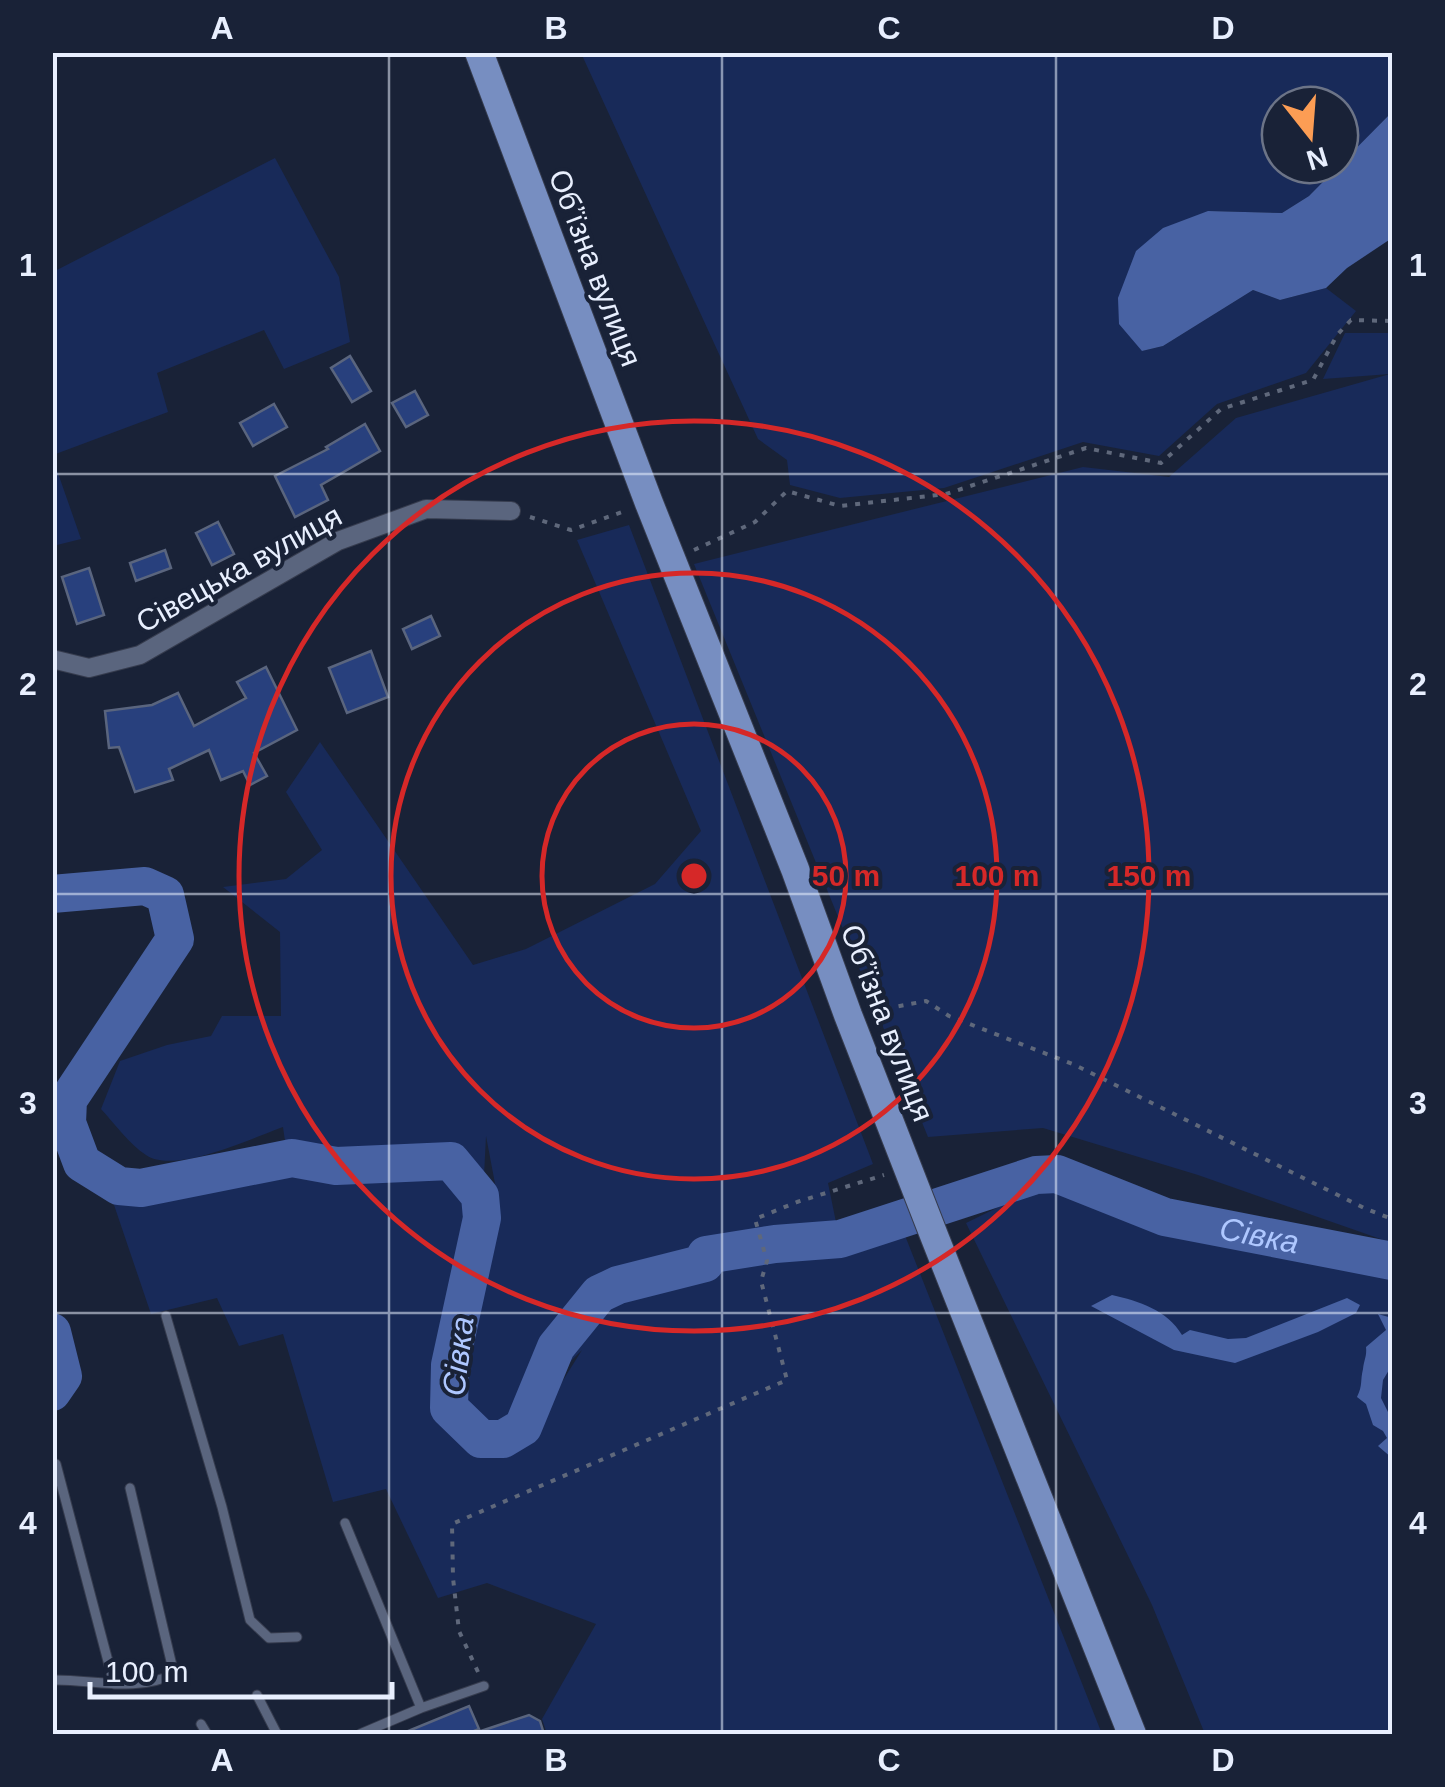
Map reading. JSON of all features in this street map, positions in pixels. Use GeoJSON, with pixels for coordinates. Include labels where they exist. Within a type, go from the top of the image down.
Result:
{"type":"FeatureCollection","features":[{"type":"Feature","properties":{"kind":"main road","name":"Обʼїзна вулиця"},"geometry":{"type":"LineString","coordinates":[[479,52],[671,560],[795,869],[848,1016],[1132,1734]]}},
{"type":"Feature","properties":{"kind":"street","name":"Сівецька вулиця"},"geometry":{"type":"LineString","coordinates":[[52,659],[88,668],[140,655],[338,541],[426,509],[511,512]]}},
{"type":"Feature","properties":{"kind":"lane"},"geometry":{"type":"LineString","coordinates":[[166,1316],[250,1620],[268,1638],[297,1638]]}},
{"type":"Feature","properties":{"kind":"lane"},"geometry":{"type":"LineString","coordinates":[[56,1464],[114,1684]]}},
{"type":"Feature","properties":{"kind":"lane"},"geometry":{"type":"LineString","coordinates":[[52,1680],[114,1684],[150,1682],[174,1674],[130,1488]]}},
{"type":"Feature","properties":{"kind":"lane"},"geometry":{"type":"LineString","coordinates":[[345,1523],[421,1708]]}},
{"type":"Feature","properties":{"kind":"lane"},"geometry":{"type":"LineString","coordinates":[[360,1734],[484,1686]]}},
{"type":"Feature","properties":{"kind":"lane"},"geometry":{"type":"LineString","coordinates":[[257,1696],[277,1734]]}},
{"type":"Feature","properties":{"kind":"lane"},"geometry":{"type":"LineString","coordinates":[[201,1724],[207,1734]]}},
{"type":"Feature","properties":{"kind":"path"},"geometry":{"type":"LineString","coordinates":[[671,560],[756,522],[788,491],[840,506],[946,494],[1086,448],[1161,463],[1221,409],[1313,380],[1337,335],[1351,320],[1392,321]]}},
{"type":"Feature","properties":{"kind":"path"},"geometry":{"type":"LineString","coordinates":[[511,512],[571,530],[649,502]]}},
{"type":"Feature","properties":{"kind":"path"},"geometry":{"type":"LineString","coordinates":[[848,1016],[926,1001],[948,1016],[1075,1065],[1392,1219]]}},
{"type":"Feature","properties":{"kind":"path"},"geometry":{"type":"LineString","coordinates":[[484,1686],[459,1631],[452,1524],[787,1380],[761,1281],[767,1261],[755,1219],[796,1202],[908,1168]]}},
{"type":"Feature","properties":{"kind":"shaded area"},"geometry":{"type":"Polygon","coordinates":[[[581,53],[1392,53],[1392,112],[1360,145],[1360,85],[1260,85],[1260,185],[1320,185],[1282,213],[1208,211],[1142,351],[1163,346],[1253,290],[1280,300],[1326,288],[1356,311],[1306,373],[1217,404],[1159,456],[1083,442],[944,488],[840,498],[790,485],[787,460],[758,439],[581,53]]]}},
{"type":"Feature","properties":{"kind":"shaded area"},"geometry":{"type":"Polygon","coordinates":[[[1392,112],[1392,238],[1347,268],[1326,288],[1280,300],[1253,290],[1163,346],[1142,351],[1119,324],[1118,298],[1136,251],[1163,228],[1208,211],[1282,213],[1320,185],[1360,185],[1360,144],[1392,112]]]}},
{"type":"Feature","properties":{"kind":"shaded area"},"geometry":{"type":"Polygon","coordinates":[[[275,158],[339,277],[350,342],[284,369],[264,330],[157,373],[168,412],[53,455],[53,272],[275,158]]]}},
{"type":"Feature","properties":{"kind":"shaded area"},"geometry":{"type":"Polygon","coordinates":[[[1345,333],[1392,333],[1392,1243],[1198,1175],[1043,1128],[928,1137],[694,564],[1083,467],[1169,477],[1236,418],[1390,374],[1323,379],[1345,333]]]}},
{"type":"Feature","properties":{"kind":"shaded area"},"geometry":{"type":"Polygon","coordinates":[[[52,456],[81,539],[53,546],[52,546],[52,456]]]}},
{"type":"Feature","properties":{"kind":"shaded area"},"geometry":{"type":"Polygon","coordinates":[[[629,525],[873,1164],[828,1183],[837,1227],[744,1239],[746,1259],[840,1250],[904,1233],[1102,1734],[547,1734],[542,1719],[596,1624],[487,1583],[438,1598],[386,1489],[333,1502],[283,1334],[239,1346],[217,1298],[151,1314],[112,1199],[289,1169],[334,1174],[446,1170],[469,1205],[438,1405],[473,1451],[530,1433],[582,1350],[515,1416],[487,1426],[460,1405],[497,1194],[486,1136],[484,1176],[458,1156],[335,1157],[286,1148],[283,1127],[214,1153],[175,1161],[159,1160],[134,1146],[101,1109],[120,1061],[211,1036],[222,1016],[281,1016],[280,932],[223,887],[286,879],[322,850],[286,792],[320,742],[473,965],[526,949],[655,884],[701,831],[577,540],[629,525]]]}},
{"type":"Feature","properties":{"kind":"shaded area"},"geometry":{"type":"Polygon","coordinates":[[[1035,1189],[1054,1191],[1159,1231],[1392,1272],[1392,1734],[1205,1734],[1152,1605],[966,1223],[1035,1189]]]}},
{"type":"Feature","properties":{"kind":"shaded area"},"geometry":{"type":"Polygon","coordinates":[[[1112,1295],[1160,1313],[1182,1335],[1190,1330],[1228,1339],[1246,1338],[1347,1298],[1360,1305],[1356,1313],[1318,1332],[1235,1363],[1174,1350],[1091,1306],[1112,1295]]]}},
{"type":"Feature","properties":{"kind":"shaded area"},"geometry":{"type":"Polygon","coordinates":[[[1378,1314],[1392,1318],[1392,1365],[1383,1380],[1381,1398],[1392,1420],[1392,1458],[1378,1446],[1387,1438],[1373,1425],[1366,1404],[1357,1397],[1366,1347],[1386,1330],[1378,1314]]]}},
{"type":"Feature","properties":{"kind":"building"},"geometry":{"type":"Polygon","coordinates":[[[350,356],[371,391],[352,402],[331,368],[350,356]]]}},
{"type":"Feature","properties":{"kind":"building"},"geometry":{"type":"Polygon","coordinates":[[[415,391],[428,415],[406,427],[392,403],[415,391]]]}},
{"type":"Feature","properties":{"kind":"building"},"geometry":{"type":"Polygon","coordinates":[[[274,404],[287,427],[253,446],[240,423],[274,404]]]}},
{"type":"Feature","properties":{"kind":"building"},"geometry":{"type":"Polygon","coordinates":[[[365,424],[380,451],[321,485],[328,500],[295,517],[275,476],[328,449],[365,424]]]}},
{"type":"Feature","properties":{"kind":"building"},"geometry":{"type":"Polygon","coordinates":[[[218,522],[234,554],[212,565],[196,533],[218,522]]]}},
{"type":"Feature","properties":{"kind":"building"},"geometry":{"type":"Polygon","coordinates":[[[165,550],[171,568],[136,581],[130,563],[165,550]]]}},
{"type":"Feature","properties":{"kind":"building"},"geometry":{"type":"Polygon","coordinates":[[[89,568],[104,615],[77,624],[62,577],[89,568]]]}},
{"type":"Feature","properties":{"kind":"building"},"geometry":{"type":"Polygon","coordinates":[[[431,616],[440,636],[412,649],[403,629],[431,616]]]}},
{"type":"Feature","properties":{"kind":"building"},"geometry":{"type":"Polygon","coordinates":[[[371,651],[388,697],[347,713],[329,668],[371,651]]]}},
{"type":"Feature","properties":{"kind":"building"},"geometry":{"type":"Polygon","coordinates":[[[266,667],[297,730],[254,753],[267,776],[250,785],[243,771],[221,780],[209,750],[169,769],[173,780],[135,792],[119,747],[109,748],[105,711],[152,705],[178,693],[194,726],[246,698],[237,682],[266,667]]]}},
{"type":"Feature","properties":{"kind":"building"},"geometry":{"type":"Polygon","coordinates":[[[469,1706],[479,1729],[467,1734],[401,1734],[469,1706]]]}},
{"type":"Feature","properties":{"kind":"building"},"geometry":{"type":"Polygon","coordinates":[[[529,1715],[540,1721],[544,1734],[481,1734],[481,1731],[529,1715]]]}},
{"type":"Feature","properties":{"kind":"waterway","name":"Сівка"},"geometry":{"type":"LineString","coordinates":[[52,894],[145,886],[165,895],[175,939],[68,1100],[67,1123],[82,1163],[119,1186],[141,1188],[292,1158],[336,1166],[451,1161],[480,1196],[482,1218],[450,1365],[449,1408],[481,1439],[503,1439],[523,1427],[556,1347],[599,1294],[618,1285],[705,1263],[706,1255],[840,1239],[1036,1175],[1057,1174],[1165,1217],[1392,1261]]}},
{"type":"Feature","properties":{"kind":"waterway","name":"Сівка"},"geometry":{"type":"LineString","coordinates":[[52,1332],[63,1376],[52,1392]]}}]}
